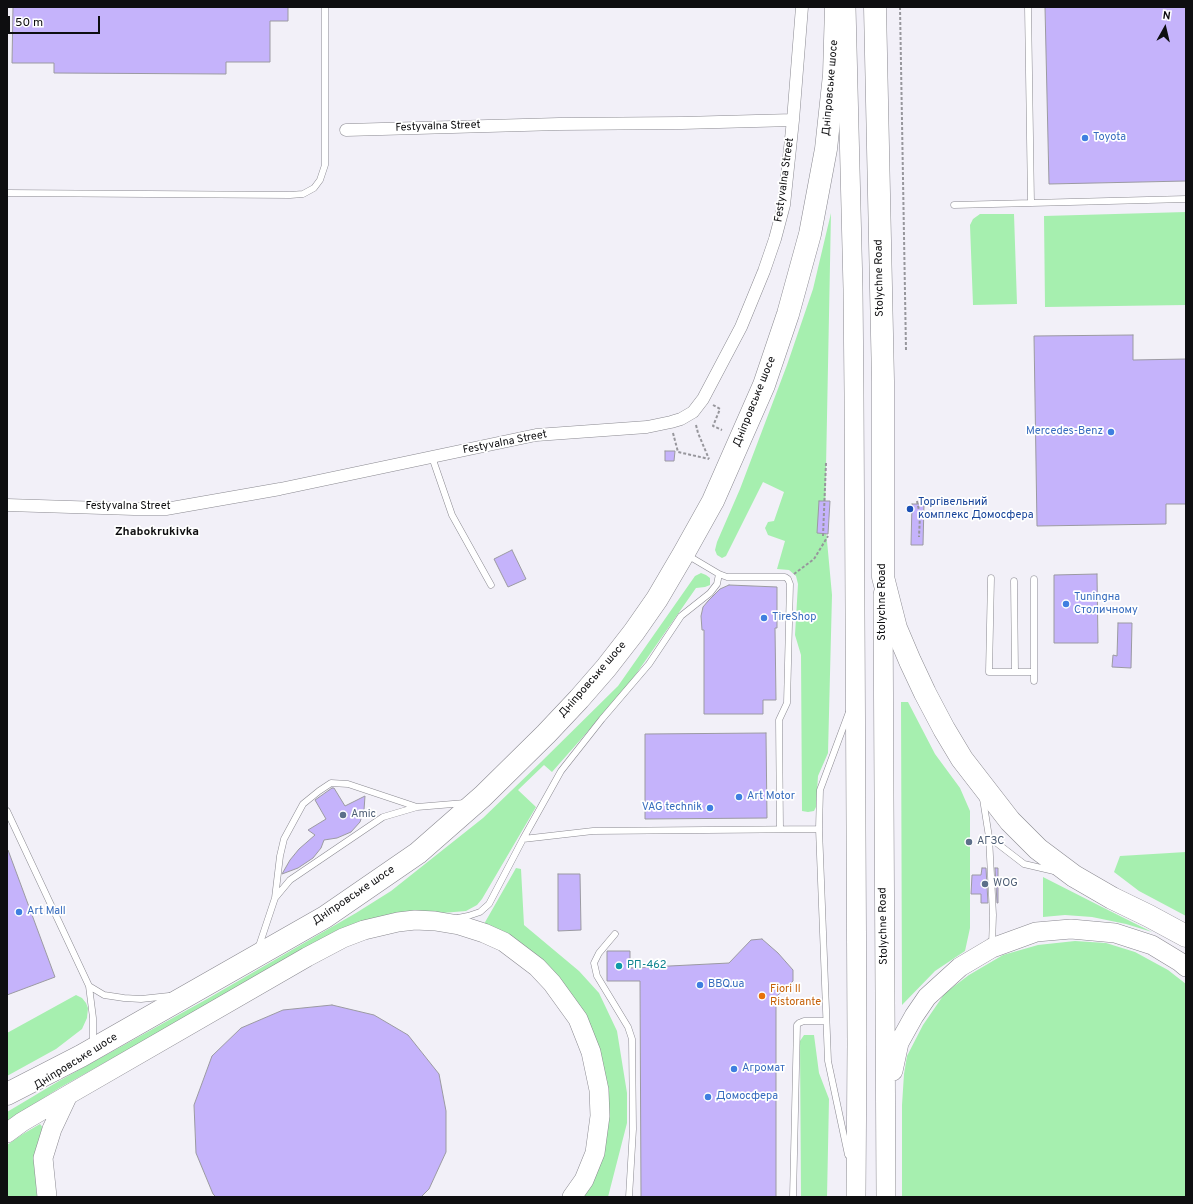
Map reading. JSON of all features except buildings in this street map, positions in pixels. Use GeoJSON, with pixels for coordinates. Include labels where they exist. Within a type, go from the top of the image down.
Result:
{"type":"FeatureCollection","features":[{"type":"Feature","properties":{"kind":"highway","name":"Дніпровське шосе"},"geometry":{"type":"LineString","coordinates":[[88,1052],[325,917],[418,853],[476,802],[568,711],[606,668],[634,632],[657,599],[713,501],[764,385],[788,314],[810,234],[826,148],[834,75],[836,7]]}},
{"type":"Feature","properties":{"kind":"highway","name":"Stolychne Road"},"geometry":{"type":"LineString","coordinates":[[875,7],[883,381],[883,577]]}},
{"type":"Feature","properties":{"kind":"highway"},"geometry":{"type":"LineString","coordinates":[[883,577],[896,628],[922,687],[962,759],[1010,821],[1038,849],[1074,876],[1112,898],[1186,936]]}},
{"type":"Feature","properties":{"kind":"highway"},"geometry":{"type":"LineString","coordinates":[[7,1094],[88,1052]]}},
{"type":"Feature","properties":{"kind":"main road"},"geometry":{"type":"LineString","coordinates":[[846,7],[853,297],[857,1043],[856,1194]]}},
{"type":"Feature","properties":{"kind":"main road","name":"Stolychne Road"},"geometry":{"type":"LineString","coordinates":[[883,577],[886,1197]]}},
{"type":"Feature","properties":{"kind":"main road","name":"Дніпровське шосе"},"geometry":{"type":"LineString","coordinates":[[7,1133],[22,1122],[68,1095],[300,961],[343,938],[364,930],[398,922],[415,920],[435,921],[460,925],[484,932],[504,942],[537,967],[552,983],[578,1019],[591,1052],[599,1090],[600,1116],[595,1153],[584,1180],[572,1197]]}},
{"type":"Feature","properties":{"kind":"main road"},"geometry":{"type":"LineString","coordinates":[[886,1098],[899,1043],[914,1016],[927,997],[960,967],[992,948],[1036,932],[1071,929],[1115,933],[1152,945],[1186,967]]}},
{"type":"Feature","properties":{"kind":"main road","name":"Дніпровське шосе"},"geometry":{"type":"LineString","coordinates":[[7,1106],[88,1052]]}},
{"type":"Feature","properties":{"kind":"main road"},"geometry":{"type":"LineString","coordinates":[[47,1197],[42,1158],[52,1129],[68,1095]]}},
{"type":"Feature","properties":{"kind":"street","name":"Festyvalna Street"},"geometry":{"type":"LineString","coordinates":[[7,505],[166,509],[280,490],[536,435],[647,427],[681,419],[693,412],[703,399],[741,327],[776,239],[784,205],[793,120],[802,7]]}},
{"type":"Feature","properties":{"kind":"street","name":"Festyvalna Street"},"geometry":{"type":"LineString","coordinates":[[346,130],[559,124],[793,120]]}},
{"type":"Feature","properties":{"kind":"lane"},"geometry":{"type":"LineString","coordinates":[[7,193],[304,194],[314,188],[320,180],[324,165],[325,7]]}},
{"type":"Feature","properties":{"kind":"lane"},"geometry":{"type":"LineString","coordinates":[[1028,7],[1031,203]]}},
{"type":"Feature","properties":{"kind":"lane"},"geometry":{"type":"LineString","coordinates":[[954,205],[1186,199]]}},
{"type":"Feature","properties":{"kind":"lane"},"geometry":{"type":"LineString","coordinates":[[432,457],[452,516],[491,585]]}},
{"type":"Feature","properties":{"kind":"lane"},"geometry":{"type":"LineString","coordinates":[[684,553],[719,574],[727,577],[785,577],[788,579],[790,584],[787,703],[779,720],[780,829]]}},
{"type":"Feature","properties":{"kind":"lane"},"geometry":{"type":"LineString","coordinates":[[435,921],[468,916],[485,909],[561,772],[602,719],[648,664],[681,616],[710,593],[717,584],[719,574]]}},
{"type":"Feature","properties":{"kind":"lane"},"geometry":{"type":"LineString","coordinates":[[991,578],[989,672],[1034,672]]}},
{"type":"Feature","properties":{"kind":"lane"},"geometry":{"type":"LineString","coordinates":[[1034,579],[1034,681]]}},
{"type":"Feature","properties":{"kind":"lane"},"geometry":{"type":"LineString","coordinates":[[1014,581],[1015,672]]}},
{"type":"Feature","properties":{"kind":"lane"},"geometry":{"type":"LineString","coordinates":[[855,696],[820,790],[819,829],[828,1060],[830,1076],[856,1194]]}},
{"type":"Feature","properties":{"kind":"lane"},"geometry":{"type":"LineString","coordinates":[[255,957],[275,898],[280,856],[284,839],[303,804],[331,783],[348,784],[417,807]]}},
{"type":"Feature","properties":{"kind":"lane"},"geometry":{"type":"LineString","coordinates":[[981,783],[989,837],[993,915],[992,948]]}},
{"type":"Feature","properties":{"kind":"lane"},"geometry":{"type":"LineString","coordinates":[[275,898],[290,880],[383,817],[417,807],[476,802]]}},
{"type":"Feature","properties":{"kind":"lane"},"geometry":{"type":"LineString","coordinates":[[7,811],[89,986],[92,1018],[88,1052]]}},
{"type":"Feature","properties":{"kind":"lane"},"geometry":{"type":"LineString","coordinates":[[523,839],[593,831],[819,829]]}},
{"type":"Feature","properties":{"kind":"lane"},"geometry":{"type":"LineString","coordinates":[[989,837],[1024,864],[1074,876]]}},
{"type":"Feature","properties":{"kind":"lane"},"geometry":{"type":"LineString","coordinates":[[615,934],[599,953],[594,963],[597,976],[628,1027],[632,1039],[633,1129],[629,1197]]}},
{"type":"Feature","properties":{"kind":"lane"},"geometry":{"type":"LineString","coordinates":[[89,986],[104,995],[141,999],[192,992]]}},
{"type":"Feature","properties":{"kind":"lane"},"geometry":{"type":"LineString","coordinates":[[793,1197],[797,1025],[799,1022],[804,1021],[826,1021]]}},
{"type":"Feature","properties":{"kind":"path"},"geometry":{"type":"LineString","coordinates":[[900,7],[906,350]]}},
{"type":"Feature","properties":{"kind":"path"},"geometry":{"type":"LineString","coordinates":[[720,409],[713,426],[722,430]]}},
{"type":"Feature","properties":{"kind":"path"},"geometry":{"type":"LineString","coordinates":[[675,439],[678,452],[709,459],[698,433],[693,412]]}},
{"type":"Feature","properties":{"kind":"path"},"geometry":{"type":"LineString","coordinates":[[823,536],[826,463]]}},
{"type":"Feature","properties":{"kind":"path"},"geometry":{"type":"LineString","coordinates":[[917,501],[920,515],[919,537]]}},
{"type":"Feature","properties":{"kind":"path"},"geometry":{"type":"LineString","coordinates":[[788,579],[814,559],[828,536]]}},
{"type":"Feature","properties":{"kind":"green space"},"geometry":{"type":"Polygon","coordinates":[[[1186,212],[1186,305],[1045,307],[1044,216],[1186,212]]]}},
{"type":"Feature","properties":{"kind":"green space"},"geometry":{"type":"Polygon","coordinates":[[[831,213],[825,519],[832,595],[828,753],[818,776],[816,807],[814,811],[808,812],[802,811],[801,655],[795,635],[798,584],[796,576],[789,570],[777,569],[785,541],[768,535],[765,528],[768,522],[774,521],[784,492],[763,482],[726,556],[722,558],[717,555],[715,550],[787,365],[813,289],[831,213]]]}},
{"type":"Feature","properties":{"kind":"green space"},"geometry":{"type":"Polygon","coordinates":[[[980,214],[1014,214],[1017,304],[973,305],[970,225],[973,219],[980,214]]]}},
{"type":"Feature","properties":{"kind":"green space"},"geometry":{"type":"Polygon","coordinates":[[[701,573],[710,578],[710,585],[696,588],[627,687],[552,772],[544,765],[518,790],[536,807],[477,905],[466,911],[399,915],[210,1004],[61,1087],[7,1121],[7,1112],[59,1081],[207,999],[356,913],[391,891],[483,818],[618,686],[695,576],[701,573]]]}},
{"type":"Feature","properties":{"kind":"green space"},"geometry":{"type":"Polygon","coordinates":[[[901,702],[908,702],[935,754],[960,788],[970,811],[970,928],[965,951],[935,971],[902,1005],[901,702]]]}},
{"type":"Feature","properties":{"kind":"green space"},"geometry":{"type":"Polygon","coordinates":[[[1186,852],[1186,916],[1139,891],[1114,872],[1120,856],[1186,852]]]}},
{"type":"Feature","properties":{"kind":"green space"},"geometry":{"type":"Polygon","coordinates":[[[516,868],[521,869],[524,925],[579,971],[599,993],[617,1031],[627,1093],[627,1123],[608,1197],[584,1197],[592,1183],[608,1119],[609,1092],[599,1050],[586,1016],[484,924],[516,868]]]}},
{"type":"Feature","properties":{"kind":"green space"},"geometry":{"type":"Polygon","coordinates":[[[1043,877],[1152,932],[1126,924],[1092,917],[1065,915],[1043,917],[1043,877]]]}},
{"type":"Feature","properties":{"kind":"green space"},"geometry":{"type":"Polygon","coordinates":[[[1075,941],[1106,943],[1135,952],[1168,970],[1186,984],[1186,1197],[902,1197],[902,1105],[904,1074],[907,1056],[923,1025],[945,993],[969,975],[1003,955],[1038,945],[1075,941]]]}},
{"type":"Feature","properties":{"kind":"green space"},"geometry":{"type":"Polygon","coordinates":[[[76,995],[82,998],[88,1008],[87,1018],[82,1029],[56,1049],[7,1076],[7,1033],[76,995]]]}},
{"type":"Feature","properties":{"kind":"green space"},"geometry":{"type":"Polygon","coordinates":[[[804,1035],[814,1035],[819,1073],[829,1099],[827,1197],[801,1197],[800,1041],[804,1035]]]}},
{"type":"Feature","properties":{"kind":"green space"},"geometry":{"type":"Polygon","coordinates":[[[40,1124],[44,1129],[35,1161],[37,1197],[7,1197],[7,1145],[40,1124]]]}},
{"type":"Feature","properties":{"kind":"place","name":"Toyota"},"geometry":{"type":"Point","coordinates":[1085,138]}},
{"type":"Feature","properties":{"kind":"place","name":"Mercedes-Benz"},"geometry":{"type":"Point","coordinates":[1111,432]}},
{"type":"Feature","properties":{"kind":"place","name":"Торгівельний комплекс Домосфера"},"geometry":{"type":"Point","coordinates":[910,509]}},
{"type":"Feature","properties":{"kind":"place","name":"Tuningна Столичному"},"geometry":{"type":"Point","coordinates":[1066,604]}},
{"type":"Feature","properties":{"kind":"place","name":"TireShop"},"geometry":{"type":"Point","coordinates":[764,618]}},
{"type":"Feature","properties":{"kind":"place","name":"Art Motor"},"geometry":{"type":"Point","coordinates":[739,797]}},
{"type":"Feature","properties":{"kind":"place","name":"VAG technik"},"geometry":{"type":"Point","coordinates":[710,808]}},
{"type":"Feature","properties":{"kind":"place","name":"Amic"},"geometry":{"type":"Point","coordinates":[343,815]}},
{"type":"Feature","properties":{"kind":"place","name":"АГЗС"},"geometry":{"type":"Point","coordinates":[969,842]}},
{"type":"Feature","properties":{"kind":"place","name":"WOG"},"geometry":{"type":"Point","coordinates":[985,884]}},
{"type":"Feature","properties":{"kind":"place","name":"Art Mall"},"geometry":{"type":"Point","coordinates":[19,912]}},
{"type":"Feature","properties":{"kind":"place","name":"РП-462"},"geometry":{"type":"Point","coordinates":[619,966]}},
{"type":"Feature","properties":{"kind":"place","name":"BBQ.ua"},"geometry":{"type":"Point","coordinates":[700,985]}},
{"type":"Feature","properties":{"kind":"place","name":"Fiori Il Ristorante"},"geometry":{"type":"Point","coordinates":[762,996]}},
{"type":"Feature","properties":{"kind":"place","name":"Агромат"},"geometry":{"type":"Point","coordinates":[734,1069]}},
{"type":"Feature","properties":{"kind":"place","name":"Домосфера"},"geometry":{"type":"Point","coordinates":[708,1097]}},
{"type":"Feature","properties":{"kind":"district","name":"Zhabokrukivka"},"geometry":{"type":"Point","coordinates":[157,533]}}]}
